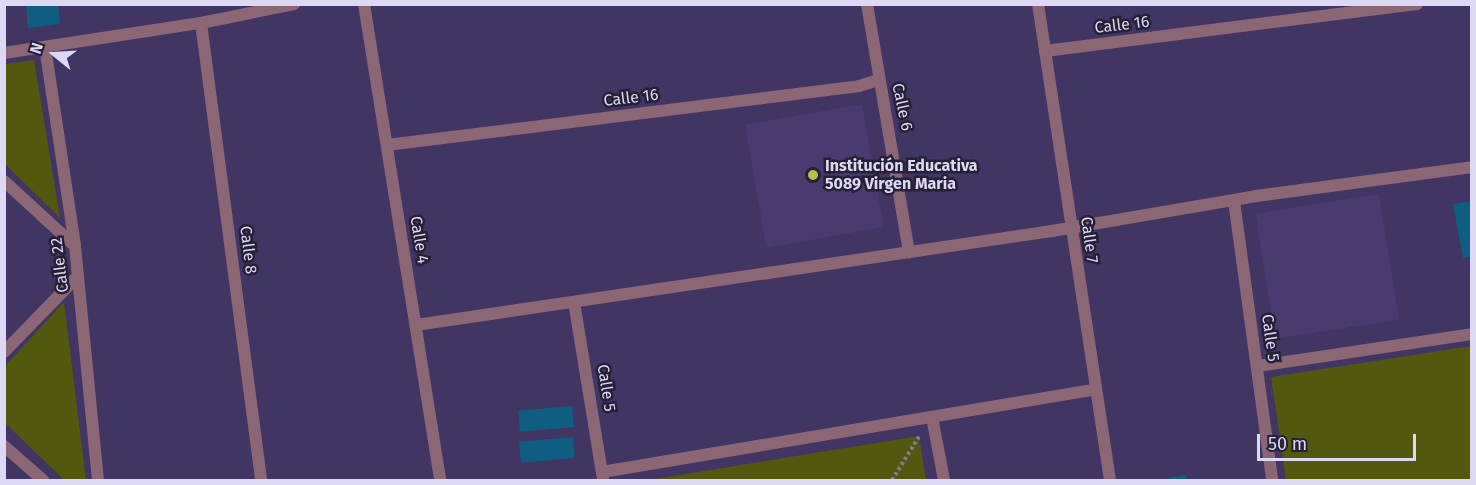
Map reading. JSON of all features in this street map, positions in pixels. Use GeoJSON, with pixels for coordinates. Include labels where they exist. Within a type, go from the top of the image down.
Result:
{"type":"FeatureCollection","features":[{"type":"Feature","properties":{"kind":"street"},"geometry":{"type":"LineString","coordinates":[[4,53],[201,23],[294,4]]}},
{"type":"Feature","properties":{"kind":"street","name":"Calle 4"},"geometry":{"type":"LineString","coordinates":[[364,4],[440,480]]}},
{"type":"Feature","properties":{"kind":"street","name":"Calle 6"},"geometry":{"type":"LineString","coordinates":[[867,4],[909,252]]}},
{"type":"Feature","properties":{"kind":"street","name":"Calle 7"},"geometry":{"type":"LineString","coordinates":[[1038,4],[1094,390],[1110,480]]}},
{"type":"Feature","properties":{"kind":"street","name":"Calle 16"},"geometry":{"type":"LineString","coordinates":[[1045,51],[1417,4]]}},
{"type":"Feature","properties":{"kind":"street","name":"Calle 8"},"geometry":{"type":"LineString","coordinates":[[201,23],[261,480]]}},
{"type":"Feature","properties":{"kind":"street","name":"Calle 22"},"geometry":{"type":"LineString","coordinates":[[45,47],[75,246],[98,480]]}},
{"type":"Feature","properties":{"kind":"street","name":"Calle 16"},"geometry":{"type":"LineString","coordinates":[[387,145],[859,86],[879,80]]}},
{"type":"Feature","properties":{"kind":"street"},"geometry":{"type":"LineString","coordinates":[[416,325],[1472,167]]}},
{"type":"Feature","properties":{"kind":"street"},"geometry":{"type":"LineString","coordinates":[[4,181],[75,246]]}},
{"type":"Feature","properties":{"kind":"street","name":"Calle 5"},"geometry":{"type":"LineString","coordinates":[[1233,201],[1258,366],[1272,480]]}},
{"type":"Feature","properties":{"kind":"street"},"geometry":{"type":"LineString","coordinates":[[4,352],[78,276]]}},
{"type":"Feature","properties":{"kind":"street","name":"Calle 5"},"geometry":{"type":"LineString","coordinates":[[574,302],[603,476]]}},
{"type":"Feature","properties":{"kind":"street"},"geometry":{"type":"LineString","coordinates":[[1258,366],[1472,334]]}},
{"type":"Feature","properties":{"kind":"street"},"geometry":{"type":"LineString","coordinates":[[603,476],[1094,390]]}},
{"type":"Feature","properties":{"kind":"street"},"geometry":{"type":"LineString","coordinates":[[932,417],[944,480]]}},
{"type":"Feature","properties":{"kind":"street"},"geometry":{"type":"LineString","coordinates":[[4,446],[43,480]]}},
{"type":"Feature","properties":{"kind":"path"},"geometry":{"type":"LineString","coordinates":[[892,480],[932,417]]}},
{"type":"Feature","properties":{"kind":"shaded area","name":"Institución Educativa 5089 Virgen Maria"},"geometry":{"type":"Polygon","coordinates":[[[862,104],[884,227],[767,248],[745,125],[862,104]]]}},
{"type":"Feature","properties":{"kind":"shaded area"},"geometry":{"type":"Polygon","coordinates":[[[1379,194],[1399,319],[1275,339],[1256,214],[1379,194]]]}},
{"type":"Feature","properties":{"kind":"green space"},"geometry":{"type":"Polygon","coordinates":[[[34,60],[60,218],[5,164],[5,64],[34,60]]]}},
{"type":"Feature","properties":{"kind":"green space"},"geometry":{"type":"Polygon","coordinates":[[[64,302],[86,480],[64,480],[5,423],[5,366],[64,302]]]}},
{"type":"Feature","properties":{"kind":"green space"},"geometry":{"type":"Polygon","coordinates":[[[1471,346],[1471,480],[1286,480],[1271,377],[1471,346]]]}},
{"type":"Feature","properties":{"kind":"green space"},"geometry":{"type":"Polygon","coordinates":[[[919,436],[926,480],[649,480],[919,436]]]}},
{"type":"Feature","properties":{"kind":"building"},"geometry":{"type":"Polygon","coordinates":[[[26,4],[58,4],[60,24],[28,28],[26,4]]]}},
{"type":"Feature","properties":{"kind":"building"},"geometry":{"type":"Polygon","coordinates":[[[1472,201],[1472,256],[1463,258],[1453,204],[1472,201]]]}},
{"type":"Feature","properties":{"kind":"building"},"geometry":{"type":"Polygon","coordinates":[[[572,406],[574,427],[520,432],[518,411],[572,406]]]}},
{"type":"Feature","properties":{"kind":"building"},"geometry":{"type":"Polygon","coordinates":[[[573,437],[575,458],[521,463],[519,442],[573,437]]]}},
{"type":"Feature","properties":{"kind":"building"},"geometry":{"type":"Polygon","coordinates":[[[1186,475],[1187,480],[1163,480],[1163,479],[1186,475]]]}},
{"type":"Feature","properties":{"kind":"place","name":"Institución Educativa 5089 Virgen Maria"},"geometry":{"type":"Point","coordinates":[813,175]}}]}
